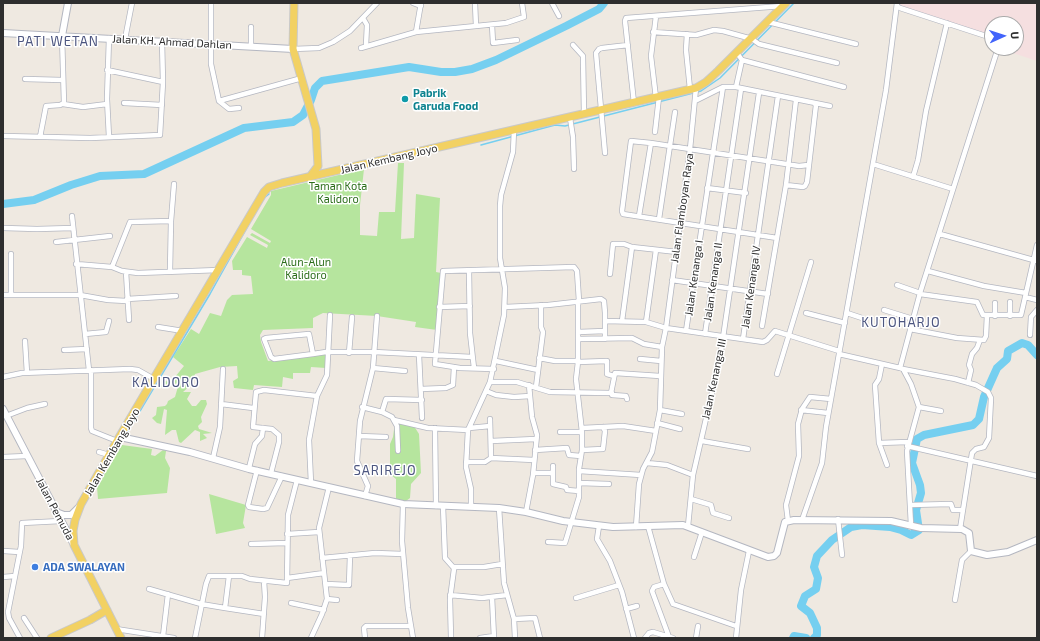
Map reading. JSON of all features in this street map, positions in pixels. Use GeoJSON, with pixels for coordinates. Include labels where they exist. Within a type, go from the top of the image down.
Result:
{"type":"FeatureCollection","features":[{"type":"Feature","properties":{"kind":"main road"},"geometry":{"type":"LineString","coordinates":[[294,3],[293,48],[307,100],[313,116],[318,161],[316,171],[309,178]]}},
{"type":"Feature","properties":{"kind":"main road","name":"Jalan Kembang Joyo"},"geometry":{"type":"LineString","coordinates":[[74,545],[74,524],[81,504],[109,455],[121,439],[154,379],[264,192],[274,185],[570,118],[693,88],[706,82],[752,39],[784,4]]}},
{"type":"Feature","properties":{"kind":"main road"},"geometry":{"type":"LineString","coordinates":[[318,161],[324,170],[334,172]]}},
{"type":"Feature","properties":{"kind":"main road","name":"Jalan Pemuda"},"geometry":{"type":"LineString","coordinates":[[74,545],[121,638]]}},
{"type":"Feature","properties":{"kind":"main road"},"geometry":{"type":"LineString","coordinates":[[51,638],[90,620],[107,610]]}},
{"type":"Feature","properties":{"kind":"street"},"geometry":{"type":"LineString","coordinates":[[63,104],[62,36],[68,3]]}},
{"type":"Feature","properties":{"kind":"street"},"geometry":{"type":"LineString","coordinates":[[125,39],[132,3]]}},
{"type":"Feature","properties":{"kind":"street"},"geometry":{"type":"LineString","coordinates":[[211,3],[211,64],[219,101],[229,109],[239,108]]}},
{"type":"Feature","properties":{"kind":"street"},"geometry":{"type":"LineString","coordinates":[[293,48],[319,48],[326,46],[350,31],[377,3]]}},
{"type":"Feature","properties":{"kind":"street"},"geometry":{"type":"LineString","coordinates":[[413,3],[421,4],[416,32]]}},
{"type":"Feature","properties":{"kind":"street"},"geometry":{"type":"LineString","coordinates":[[475,3],[476,26]]}},
{"type":"Feature","properties":{"kind":"street"},"geometry":{"type":"LineString","coordinates":[[361,48],[366,45],[416,32],[506,23],[524,17],[522,3]]}},
{"type":"Feature","properties":{"kind":"street"},"geometry":{"type":"LineString","coordinates":[[552,3],[559,16]]}},
{"type":"Feature","properties":{"kind":"street"},"geometry":{"type":"LineString","coordinates":[[634,103],[626,18],[784,4]]}},
{"type":"Feature","properties":{"kind":"street"},"geometry":{"type":"LineString","coordinates":[[897,4],[900,8],[984,35]]}},
{"type":"Feature","properties":{"kind":"street"},"geometry":{"type":"LineString","coordinates":[[802,520],[822,463],[828,413],[873,164],[897,4]]}},
{"type":"Feature","properties":{"kind":"street"},"geometry":{"type":"LineString","coordinates":[[655,132],[657,97],[651,56],[656,16]]}},
{"type":"Feature","properties":{"kind":"street"},"geometry":{"type":"LineString","coordinates":[[363,18],[366,25],[366,45]]}},
{"type":"Feature","properties":{"kind":"street"},"geometry":{"type":"LineString","coordinates":[[768,22],[856,44]]}},
{"type":"Feature","properties":{"kind":"street"},"geometry":{"type":"LineString","coordinates":[[913,177],[918,160],[926,111],[947,23]]}},
{"type":"Feature","properties":{"kind":"street"},"geometry":{"type":"LineString","coordinates":[[492,25],[493,43],[517,40]]}},
{"type":"Feature","properties":{"kind":"street"},"geometry":{"type":"LineString","coordinates":[[251,27],[251,46]]}},
{"type":"Feature","properties":{"kind":"street"},"geometry":{"type":"LineString","coordinates":[[653,32],[696,35],[714,30],[752,39],[759,44],[837,63]]}},
{"type":"Feature","properties":{"kind":"street","name":"Jalan KH. Ahmad Dahlan"},"geometry":{"type":"LineString","coordinates":[[3,33],[293,48]]}},
{"type":"Feature","properties":{"kind":"street","name":"Jalan Flamboyan Raya"},"geometry":{"type":"LineString","coordinates":[[636,527],[637,490],[641,475],[652,452],[660,410],[662,347],[677,252],[695,101],[686,50],[687,34]]}},
{"type":"Feature","properties":{"kind":"street"},"geometry":{"type":"LineString","coordinates":[[109,38],[107,104],[109,137]]}},
{"type":"Feature","properties":{"kind":"street"},"geometry":{"type":"LineString","coordinates":[[3,136],[109,137],[160,135],[163,82],[162,41]]}},
{"type":"Feature","properties":{"kind":"street"},"geometry":{"type":"LineString","coordinates":[[573,45],[583,56],[584,114]]}},
{"type":"Feature","properties":{"kind":"street"},"geometry":{"type":"LineString","coordinates":[[605,153],[597,51],[602,48],[628,45]]}},
{"type":"Feature","properties":{"kind":"street"},"geometry":{"type":"LineString","coordinates":[[737,53],[742,60],[844,87]]}},
{"type":"Feature","properties":{"kind":"street"},"geometry":{"type":"LineString","coordinates":[[916,526],[910,505],[907,472],[919,407],[911,384],[901,368],[920,294],[995,56]]}},
{"type":"Feature","properties":{"kind":"street","name":"Jalan Kenanga II"},"geometry":{"type":"LineString","coordinates":[[705,334],[732,156],[742,60]]}},
{"type":"Feature","properties":{"kind":"street"},"geometry":{"type":"LineString","coordinates":[[108,70],[163,82]]}},
{"type":"Feature","properties":{"kind":"street"},"geometry":{"type":"LineString","coordinates":[[219,101],[302,78]]}},
{"type":"Feature","properties":{"kind":"street"},"geometry":{"type":"LineString","coordinates":[[25,79],[62,80]]}},
{"type":"Feature","properties":{"kind":"street"},"geometry":{"type":"LineString","coordinates":[[695,101],[723,87],[738,88],[830,106]]}},
{"type":"Feature","properties":{"kind":"street","name":"Jalan Kenanga I"},"geometry":{"type":"LineString","coordinates":[[686,331],[723,87]]}},
{"type":"Feature","properties":{"kind":"street","name":"Jalan Kenanga III"},"geometry":{"type":"LineString","coordinates":[[688,526],[693,475],[702,441],[724,337],[751,158],[759,92]]}},
{"type":"Feature","properties":{"kind":"street","name":"Jalan Kenanga IV"},"geometry":{"type":"LineString","coordinates":[[743,339],[778,96]]}},
{"type":"Feature","properties":{"kind":"street"},"geometry":{"type":"LineString","coordinates":[[762,326],[786,185],[796,100]]}},
{"type":"Feature","properties":{"kind":"street"},"geometry":{"type":"LineString","coordinates":[[124,103],[162,105]]}},
{"type":"Feature","properties":{"kind":"street"},"geometry":{"type":"LineString","coordinates":[[786,185],[805,186],[816,105],[814,103]]}},
{"type":"Feature","properties":{"kind":"street"},"geometry":{"type":"LineString","coordinates":[[40,137],[46,106],[63,104],[83,107],[107,104]]}},
{"type":"Feature","properties":{"kind":"street"},"geometry":{"type":"LineString","coordinates":[[659,219],[675,112]]}},
{"type":"Feature","properties":{"kind":"street"},"geometry":{"type":"LineString","coordinates":[[570,118],[573,137],[574,169]]}},
{"type":"Feature","properties":{"kind":"street"},"geometry":{"type":"LineString","coordinates":[[471,506],[466,462],[468,429],[490,382],[494,369],[505,307],[500,258],[501,200],[513,152],[514,130]]}},
{"type":"Feature","properties":{"kind":"street"},"geometry":{"type":"LineString","coordinates":[[777,238],[623,214],[622,211],[631,141],[651,142],[769,162],[808,165]]}},
{"type":"Feature","properties":{"kind":"street"},"geometry":{"type":"LineString","coordinates":[[640,216],[651,142]]}},
{"type":"Feature","properties":{"kind":"street"},"geometry":{"type":"LineString","coordinates":[[873,164],[953,189]]}},
{"type":"Feature","properties":{"kind":"street"},"geometry":{"type":"LineString","coordinates":[[170,271],[174,184]]}},
{"type":"Feature","properties":{"kind":"street"},"geometry":{"type":"LineString","coordinates":[[707,188],[746,193]]}},
{"type":"Feature","properties":{"kind":"street"},"geometry":{"type":"LineString","coordinates":[[72,216],[76,264],[90,370],[90,428],[92,431],[121,439],[213,458],[329,488],[403,504],[499,508],[526,512],[570,522],[599,526],[636,527],[679,524],[688,526],[749,551],[768,557],[776,555],[784,524],[788,521],[802,520],[838,519],[891,521],[916,526],[965,529],[969,533],[971,551]]}},
{"type":"Feature","properties":{"kind":"street"},"geometry":{"type":"LineString","coordinates":[[112,267],[130,222],[172,221]]}},
{"type":"Feature","properties":{"kind":"street"},"geometry":{"type":"LineString","coordinates":[[3,228],[37,230],[73,228]]}},
{"type":"Feature","properties":{"kind":"street"},"geometry":{"type":"LineString","coordinates":[[940,234],[1035,261]]}},
{"type":"Feature","properties":{"kind":"street"},"geometry":{"type":"LineString","coordinates":[[56,242],[110,236]]}},
{"type":"Feature","properties":{"kind":"street"},"geometry":{"type":"LineString","coordinates":[[610,274],[613,244],[624,244],[632,247],[677,252]]}},
{"type":"Feature","properties":{"kind":"street"},"geometry":{"type":"LineString","coordinates":[[897,285],[920,294],[977,302],[981,315],[1010,316],[1022,314],[1035,261],[1037,245]]}},
{"type":"Feature","properties":{"kind":"street"},"geometry":{"type":"LineString","coordinates":[[622,321],[632,247]]}},
{"type":"Feature","properties":{"kind":"street"},"geometry":{"type":"LineString","coordinates":[[646,322],[656,250]]}},
{"type":"Feature","properties":{"kind":"street"},"geometry":{"type":"LineString","coordinates":[[11,254],[11,295]]}},
{"type":"Feature","properties":{"kind":"street"},"geometry":{"type":"LineString","coordinates":[[777,374],[790,336],[811,262]]}},
{"type":"Feature","properties":{"kind":"street"},"geometry":{"type":"LineString","coordinates":[[76,264],[112,267],[126,272],[219,270]]}},
{"type":"Feature","properties":{"kind":"street"},"geometry":{"type":"LineString","coordinates":[[494,369],[454,367],[435,364],[443,271],[576,267],[578,301],[578,361],[576,379],[582,430],[579,491],[578,500],[564,544],[548,542]]}},
{"type":"Feature","properties":{"kind":"street"},"geometry":{"type":"LineString","coordinates":[[469,271],[470,333],[474,368]]}},
{"type":"Feature","properties":{"kind":"street"},"geometry":{"type":"LineString","coordinates":[[928,271],[984,286],[1026,295],[1037,300]]}},
{"type":"Feature","properties":{"kind":"street"},"geometry":{"type":"LineString","coordinates":[[126,272],[129,320]]}},
{"type":"Feature","properties":{"kind":"street"},"geometry":{"type":"LineString","coordinates":[[672,280],[768,294]]}},
{"type":"Feature","properties":{"kind":"street"},"geometry":{"type":"LineString","coordinates":[[3,295],[80,296],[108,300],[176,296]]}},
{"type":"Feature","properties":{"kind":"street"},"geometry":{"type":"LineString","coordinates":[[505,307],[603,299],[605,339]]}},
{"type":"Feature","properties":{"kind":"street"},"geometry":{"type":"LineString","coordinates":[[1010,302],[1010,316]]}},
{"type":"Feature","properties":{"kind":"street"},"geometry":{"type":"LineString","coordinates":[[995,303],[995,316]]}},
{"type":"Feature","properties":{"kind":"street"},"geometry":{"type":"LineString","coordinates":[[536,387],[543,332],[540,327],[541,305]]}},
{"type":"Feature","properties":{"kind":"street"},"geometry":{"type":"LineString","coordinates":[[439,307],[470,306]]}},
{"type":"Feature","properties":{"kind":"street"},"geometry":{"type":"LineString","coordinates":[[884,310],[913,319]]}},
{"type":"Feature","properties":{"kind":"street"},"geometry":{"type":"LineString","coordinates":[[1030,334],[1031,317],[1037,310]]}},
{"type":"Feature","properties":{"kind":"street"},"geometry":{"type":"LineString","coordinates":[[806,313],[845,323]]}},
{"type":"Feature","properties":{"kind":"street"},"geometry":{"type":"LineString","coordinates":[[846,313],[862,318]]}},
{"type":"Feature","properties":{"kind":"street"},"geometry":{"type":"LineString","coordinates":[[311,483],[308,448],[318,396],[327,375],[330,315]]}},
{"type":"Feature","properties":{"kind":"street"},"geometry":{"type":"LineString","coordinates":[[365,496],[368,486],[358,463],[359,436],[362,407],[373,368],[377,316]]}},
{"type":"Feature","properties":{"kind":"street"},"geometry":{"type":"LineString","coordinates":[[910,329],[951,337],[984,340],[986,336],[987,316]]}},
{"type":"Feature","properties":{"kind":"street"},"geometry":{"type":"LineString","coordinates":[[349,353],[352,317]]}},
{"type":"Feature","properties":{"kind":"street"},"geometry":{"type":"LineString","coordinates":[[85,334],[106,332],[109,321]]}},
{"type":"Feature","properties":{"kind":"street"},"geometry":{"type":"LineString","coordinates":[[605,321],[646,322],[666,328],[724,337],[765,341],[775,332],[839,353],[968,383],[986,391],[991,402],[988,438],[984,447],[973,451],[960,529]]}},
{"type":"Feature","properties":{"kind":"street"},"geometry":{"type":"LineString","coordinates":[[158,327],[182,331]]}},
{"type":"Feature","properties":{"kind":"street"},"geometry":{"type":"LineString","coordinates":[[578,332],[605,331]]}},
{"type":"Feature","properties":{"kind":"street"},"geometry":{"type":"LineString","coordinates":[[313,354],[309,334],[266,338],[264,340],[273,358],[313,354],[328,352],[374,352],[472,357]]}},
{"type":"Feature","properties":{"kind":"street"},"geometry":{"type":"LineString","coordinates":[[578,339],[632,338],[644,344],[662,347]]}},
{"type":"Feature","properties":{"kind":"street"},"geometry":{"type":"LineString","coordinates":[[968,383],[971,371],[969,364],[972,354],[977,348],[980,340]]}},
{"type":"Feature","properties":{"kind":"street"},"geometry":{"type":"LineString","coordinates":[[25,341],[27,373]]}},
{"type":"Feature","properties":{"kind":"street"},"geometry":{"type":"LineString","coordinates":[[64,350],[87,349]]}},
{"type":"Feature","properties":{"kind":"street"},"geometry":{"type":"LineString","coordinates":[[419,355],[422,418]]}},
{"type":"Feature","properties":{"kind":"street"},"geometry":{"type":"LineString","coordinates":[[539,358],[555,361],[607,361],[607,374],[614,376]]}},
{"type":"Feature","properties":{"kind":"street"},"geometry":{"type":"LineString","coordinates":[[640,359],[661,360]]}},
{"type":"Feature","properties":{"kind":"street"},"geometry":{"type":"LineString","coordinates":[[496,361],[538,370]]}},
{"type":"Feature","properties":{"kind":"street"},"geometry":{"type":"LineString","coordinates":[[882,364],[879,379],[875,385],[879,443],[887,465]]}},
{"type":"Feature","properties":{"kind":"street"},"geometry":{"type":"LineString","coordinates":[[421,389],[446,388],[453,385],[454,367]]}},
{"type":"Feature","properties":{"kind":"street"},"geometry":{"type":"LineString","coordinates":[[373,368],[405,371]]}},
{"type":"Feature","properties":{"kind":"street"},"geometry":{"type":"LineString","coordinates":[[3,377],[27,373],[134,369],[154,379]]}},
{"type":"Feature","properties":{"kind":"street"},"geometry":{"type":"LineString","coordinates":[[213,458],[220,427],[222,369]]}},
{"type":"Feature","properties":{"kind":"street"},"geometry":{"type":"LineString","coordinates":[[612,393],[615,372],[660,376]]}},
{"type":"Feature","properties":{"kind":"street"},"geometry":{"type":"LineString","coordinates":[[490,382],[517,382],[550,392],[612,393],[612,395],[626,396],[627,399]]}},
{"type":"Feature","properties":{"kind":"street"},"geometry":{"type":"LineString","coordinates":[[526,512],[534,473],[537,429],[532,417],[529,385]]}},
{"type":"Feature","properties":{"kind":"street"},"geometry":{"type":"LineString","coordinates":[[271,473],[279,442],[279,435],[275,431],[253,427],[253,408],[257,390],[318,396]]}},
{"type":"Feature","properties":{"kind":"street"},"geometry":{"type":"LineString","coordinates":[[486,391],[496,395],[514,397],[530,396]]}},
{"type":"Feature","properties":{"kind":"street"},"geometry":{"type":"LineString","coordinates":[[788,521],[786,505],[799,456],[798,424],[801,410],[808,398],[831,399]]}},
{"type":"Feature","properties":{"kind":"street"},"geometry":{"type":"LineString","coordinates":[[382,412],[386,399],[422,400]]}},
{"type":"Feature","properties":{"kind":"street"},"geometry":{"type":"LineString","coordinates":[[6,416],[26,408],[45,404]]}},
{"type":"Feature","properties":{"kind":"street"},"geometry":{"type":"LineString","coordinates":[[221,404],[253,408]]}},
{"type":"Feature","properties":{"kind":"street"},"geometry":{"type":"LineString","coordinates":[[362,407],[388,414],[394,420],[397,426],[398,451]]}},
{"type":"Feature","properties":{"kind":"street"},"geometry":{"type":"LineString","coordinates":[[919,407],[941,411]]}},
{"type":"Feature","properties":{"kind":"street","name":"Jalan Pemuda"},"geometry":{"type":"LineString","coordinates":[[3,409],[74,545]]}},
{"type":"Feature","properties":{"kind":"street"},"geometry":{"type":"LineString","coordinates":[[660,410],[682,414]]}},
{"type":"Feature","properties":{"kind":"street"},"geometry":{"type":"LineString","coordinates":[[801,410],[828,413]]}},
{"type":"Feature","properties":{"kind":"street"},"geometry":{"type":"LineString","coordinates":[[490,419],[491,458]]}},
{"type":"Feature","properties":{"kind":"street"},"geometry":{"type":"LineString","coordinates":[[394,420],[435,428],[468,429],[490,426]]}},
{"type":"Feature","properties":{"kind":"street"},"geometry":{"type":"LineString","coordinates":[[657,423],[680,429]]}},
{"type":"Feature","properties":{"kind":"street"},"geometry":{"type":"LineString","coordinates":[[560,432],[623,426],[656,432]]}},
{"type":"Feature","properties":{"kind":"street"},"geometry":{"type":"LineString","coordinates":[[582,450],[603,449],[605,431],[603,427]]}},
{"type":"Feature","properties":{"kind":"street"},"geometry":{"type":"LineString","coordinates":[[249,468],[255,444],[262,436],[264,428]]}},
{"type":"Feature","properties":{"kind":"street"},"geometry":{"type":"LineString","coordinates":[[435,428],[436,506]]}},
{"type":"Feature","properties":{"kind":"street"},"geometry":{"type":"LineString","coordinates":[[359,436],[386,437]]}},
{"type":"Feature","properties":{"kind":"street"},"geometry":{"type":"LineString","coordinates":[[491,441],[536,439]]}},
{"type":"Feature","properties":{"kind":"street"},"geometry":{"type":"LineString","coordinates":[[702,441],[748,449]]}},
{"type":"Feature","properties":{"kind":"street"},"geometry":{"type":"LineString","coordinates":[[879,443],[911,446],[970,462],[1037,476]]}},
{"type":"Feature","properties":{"kind":"street"},"geometry":{"type":"LineString","coordinates":[[535,450],[567,448],[569,455],[581,456]]}},
{"type":"Feature","properties":{"kind":"street"},"geometry":{"type":"LineString","coordinates":[[99,452],[109,455]]}},
{"type":"Feature","properties":{"kind":"street"},"geometry":{"type":"LineString","coordinates":[[3,457],[27,456]]}},
{"type":"Feature","properties":{"kind":"street"},"geometry":{"type":"LineString","coordinates":[[466,462],[485,462],[491,458],[534,460]]}},
{"type":"Feature","properties":{"kind":"street"},"geometry":{"type":"LineString","coordinates":[[647,463],[667,465],[693,475]]}},
{"type":"Feature","properties":{"kind":"street"},"geometry":{"type":"LineString","coordinates":[[553,466],[553,484],[566,486],[567,490],[579,491]]}},
{"type":"Feature","properties":{"kind":"street"},"geometry":{"type":"LineString","coordinates":[[257,470],[248,505],[249,507],[263,509],[267,508],[282,476]]}},
{"type":"Feature","properties":{"kind":"street"},"geometry":{"type":"LineString","coordinates":[[579,471],[641,475]]}},
{"type":"Feature","properties":{"kind":"street"},"geometry":{"type":"LineString","coordinates":[[534,473],[553,473]]}},
{"type":"Feature","properties":{"kind":"street"},"geometry":{"type":"LineString","coordinates":[[195,638],[201,604],[208,577],[242,576],[250,579],[284,584],[287,583],[286,543],[289,508],[297,480]]}},
{"type":"Feature","properties":{"kind":"street"},"geometry":{"type":"LineString","coordinates":[[579,483],[609,484]]}},
{"type":"Feature","properties":{"kind":"street"},"geometry":{"type":"LineString","coordinates":[[311,638],[324,610],[327,599],[319,532],[320,519],[329,488]]}},
{"type":"Feature","properties":{"kind":"street"},"geometry":{"type":"LineString","coordinates":[[691,499],[711,505],[714,513],[729,518]]}},
{"type":"Feature","properties":{"kind":"street"},"geometry":{"type":"LineString","coordinates":[[56,512],[64,515],[71,515],[81,504]]}},
{"type":"Feature","properties":{"kind":"street"},"geometry":{"type":"LineString","coordinates":[[403,504],[402,541],[410,626],[413,638]]}},
{"type":"Feature","properties":{"kind":"street"},"geometry":{"type":"LineString","coordinates":[[910,505],[951,504],[954,510],[962,510]]}},
{"type":"Feature","properties":{"kind":"street"},"geometry":{"type":"LineString","coordinates":[[443,506],[445,558],[454,567],[484,567],[502,564]]}},
{"type":"Feature","properties":{"kind":"street"},"geometry":{"type":"LineString","coordinates":[[499,508],[502,564],[507,595],[514,619],[515,638]]}},
{"type":"Feature","properties":{"kind":"street"},"geometry":{"type":"LineString","coordinates":[[838,519],[842,555]]}},
{"type":"Feature","properties":{"kind":"street"},"geometry":{"type":"LineString","coordinates":[[20,638],[8,616],[19,552],[22,522],[61,520]]}},
{"type":"Feature","properties":{"kind":"street"},"geometry":{"type":"LineString","coordinates":[[599,526],[598,539],[610,561],[619,585],[634,638]]}},
{"type":"Feature","properties":{"kind":"street"},"geometry":{"type":"LineString","coordinates":[[648,526],[664,584],[673,604],[736,626]]}},
{"type":"Feature","properties":{"kind":"street"},"geometry":{"type":"LineString","coordinates":[[287,534],[319,532]]}},
{"type":"Feature","properties":{"kind":"street"},"geometry":{"type":"LineString","coordinates":[[694,557],[702,532]]}},
{"type":"Feature","properties":{"kind":"street"},"geometry":{"type":"LineString","coordinates":[[971,551],[976,554],[999,554],[1018,549],[1037,540]]}},
{"type":"Feature","properties":{"kind":"street"},"geometry":{"type":"LineString","coordinates":[[251,544],[286,543]]}},
{"type":"Feature","properties":{"kind":"street"},"geometry":{"type":"LineString","coordinates":[[4,550],[19,552]]}},
{"type":"Feature","properties":{"kind":"street"},"geometry":{"type":"LineString","coordinates":[[736,638],[736,626],[749,551]]}},
{"type":"Feature","properties":{"kind":"street"},"geometry":{"type":"LineString","coordinates":[[955,600],[962,560],[971,551]]}},
{"type":"Feature","properties":{"kind":"street"},"geometry":{"type":"LineString","coordinates":[[322,558],[375,553],[403,554]]}},
{"type":"Feature","properties":{"kind":"street"},"geometry":{"type":"LineString","coordinates":[[326,584],[349,585],[350,555]]}},
{"type":"Feature","properties":{"kind":"street"},"geometry":{"type":"LineString","coordinates":[[451,638],[450,595],[454,567]]}},
{"type":"Feature","properties":{"kind":"street"},"geometry":{"type":"LineString","coordinates":[[287,578],[324,573]]}},
{"type":"Feature","properties":{"kind":"street"},"geometry":{"type":"LineString","coordinates":[[3,577],[15,576]]}},
{"type":"Feature","properties":{"kind":"street"},"geometry":{"type":"LineString","coordinates":[[225,608],[229,576]]}},
{"type":"Feature","properties":{"kind":"street"},"geometry":{"type":"LineString","coordinates":[[262,638],[264,581]]}},
{"type":"Feature","properties":{"kind":"street"},"geometry":{"type":"LineString","coordinates":[[664,584],[654,588],[652,591],[671,637]]}},
{"type":"Feature","properties":{"kind":"street"},"geometry":{"type":"LineString","coordinates":[[576,598],[619,585]]}},
{"type":"Feature","properties":{"kind":"street"},"geometry":{"type":"LineString","coordinates":[[149,589],[201,604],[264,614]]}},
{"type":"Feature","properties":{"kind":"street"},"geometry":{"type":"LineString","coordinates":[[163,636],[168,594]]}},
{"type":"Feature","properties":{"kind":"street"},"geometry":{"type":"LineString","coordinates":[[450,595],[492,597],[507,595]]}},
{"type":"Feature","properties":{"kind":"street"},"geometry":{"type":"LineString","coordinates":[[480,638],[494,637],[492,597]]}},
{"type":"Feature","properties":{"kind":"street"},"geometry":{"type":"LineString","coordinates":[[327,599],[337,600]]}},
{"type":"Feature","properties":{"kind":"street"},"geometry":{"type":"LineString","coordinates":[[291,602],[324,610]]}},
{"type":"Feature","properties":{"kind":"street"},"geometry":{"type":"LineString","coordinates":[[626,609],[638,606]]}},
{"type":"Feature","properties":{"kind":"street"},"geometry":{"type":"LineString","coordinates":[[24,618],[37,638]]}},
{"type":"Feature","properties":{"kind":"street"},"geometry":{"type":"LineString","coordinates":[[514,619],[536,618],[540,638]]}},
{"type":"Feature","properties":{"kind":"street"},"geometry":{"type":"LineString","coordinates":[[365,638],[364,628],[366,626],[410,626]]}},
{"type":"Feature","properties":{"kind":"street"},"geometry":{"type":"LineString","coordinates":[[696,638],[698,626]]}},
{"type":"Feature","properties":{"kind":"street"},"geometry":{"type":"LineString","coordinates":[[116,628],[174,638]]}},
{"type":"Feature","properties":{"kind":"street"},"geometry":{"type":"LineString","coordinates":[[645,638],[649,633],[653,632],[671,637]]}},
{"type":"Feature","properties":{"kind":"shaded area"},"geometry":{"type":"Polygon","coordinates":[[[897,3],[1037,3],[1037,61],[1022,56],[1024,56],[1024,16],[984,16],[984,35],[900,8],[897,3]]]}},
{"type":"Feature","properties":{"kind":"green space"},"geometry":{"type":"Polygon","coordinates":[[[398,163],[404,163],[401,239],[414,238],[416,194],[440,198],[436,272],[441,273],[437,330],[415,327],[416,322],[377,316],[323,313],[313,318],[313,328],[263,330],[260,335],[261,342],[268,361],[326,352],[326,368],[311,367],[310,373],[293,373],[293,379],[283,377],[282,387],[254,385],[253,390],[234,388],[233,381],[238,378],[237,366],[220,367],[195,374],[192,384],[183,392],[191,392],[187,399],[192,406],[196,406],[201,400],[206,400],[207,404],[201,417],[202,422],[198,426],[199,429],[212,433],[203,434],[207,438],[200,441],[200,432],[195,430],[181,443],[179,442],[176,430],[172,430],[165,435],[167,410],[164,409],[161,424],[157,423],[152,418],[156,415],[157,407],[165,406],[168,401],[175,397],[179,383],[161,387],[164,380],[170,383],[184,366],[173,357],[191,329],[199,334],[210,313],[221,316],[227,300],[232,295],[253,294],[251,276],[242,275],[242,270],[233,270],[232,261],[247,237],[267,248],[268,245],[250,235],[252,233],[270,243],[271,241],[251,229],[271,195],[271,191],[364,169],[360,205],[360,235],[377,236],[379,212],[395,212],[398,163]]]}},
{"type":"Feature","properties":{"kind":"green space"},"geometry":{"type":"Polygon","coordinates":[[[395,422],[414,426],[419,434],[421,473],[411,484],[410,498],[406,501],[396,500],[396,479],[390,474],[390,444],[393,437],[395,422]]]}},
{"type":"Feature","properties":{"kind":"green space"},"geometry":{"type":"Polygon","coordinates":[[[122,445],[152,449],[151,455],[155,456],[163,450],[166,451],[165,458],[170,468],[167,493],[98,499],[97,487],[122,445]]]}},
{"type":"Feature","properties":{"kind":"green space"},"geometry":{"type":"Polygon","coordinates":[[[209,494],[246,505],[243,523],[245,528],[216,534],[209,494]]]}},
{"type":"Feature","properties":{"kind":"waterway"},"geometry":{"type":"LineString","coordinates":[[3,204],[34,200],[71,185],[100,176],[144,174],[244,128],[293,122],[303,115],[311,100],[315,88],[322,81],[409,67],[441,72],[455,72],[472,69],[496,60],[566,26],[599,9],[604,3]]}},
{"type":"Feature","properties":{"kind":"waterway"},"geometry":{"type":"LineString","coordinates":[[481,145],[555,125],[565,126],[701,91],[720,78],[794,3]]}},
{"type":"Feature","properties":{"kind":"waterway"},"geometry":{"type":"LineString","coordinates":[[264,198],[269,194]]}},
{"type":"Feature","properties":{"kind":"waterway"},"geometry":{"type":"LineString","coordinates":[[125,436],[210,294],[250,222]]}},
{"type":"Feature","properties":{"kind":"waterway"},"geometry":{"type":"LineString","coordinates":[[814,638],[817,635],[817,628],[810,613],[801,606],[805,596],[816,589],[818,578],[814,567],[817,556],[832,540],[851,527],[862,525],[890,527],[911,535],[919,530],[916,510],[921,493],[920,485],[912,463],[917,439],[924,435],[973,425],[979,419],[984,397],[997,368],[1007,359],[1008,351],[1022,343],[1028,345],[1037,355]]}},
{"type":"Feature","properties":{"kind":"waterway"},"geometry":{"type":"LineString","coordinates":[[91,493],[123,439]]}},
{"type":"Feature","properties":{"kind":"waterway"},"geometry":{"type":"LineString","coordinates":[[793,638],[794,636],[806,638]]}},
{"type":"Feature","properties":{"kind":"place","name":"Pabrik Garuda Food"},"geometry":{"type":"Point","coordinates":[405,99]}},
{"type":"Feature","properties":{"kind":"place","name":"ADA SWALAYAN"},"geometry":{"type":"Point","coordinates":[35,567]}},
{"type":"Feature","properties":{"kind":"district","name":"PATI WETAN"},"geometry":{"type":"Point","coordinates":[58,42]}},
{"type":"Feature","properties":{"kind":"district","name":"KUTOHARJO"},"geometry":{"type":"Point","coordinates":[901,323]}},
{"type":"Feature","properties":{"kind":"district","name":"KALIDORO"},"geometry":{"type":"Point","coordinates":[166,383]}},
{"type":"Feature","properties":{"kind":"district","name":"SARIREJO"},"geometry":{"type":"Point","coordinates":[385,471]}},
{"type":"Feature","properties":{"kind":"park label","name":"Taman Kota Kalidoro"},"geometry":{"type":"Point","coordinates":[338,192]}},
{"type":"Feature","properties":{"kind":"park label","name":"Alun-Alun Kalidoro"},"geometry":{"type":"Point","coordinates":[306,268]}}]}
